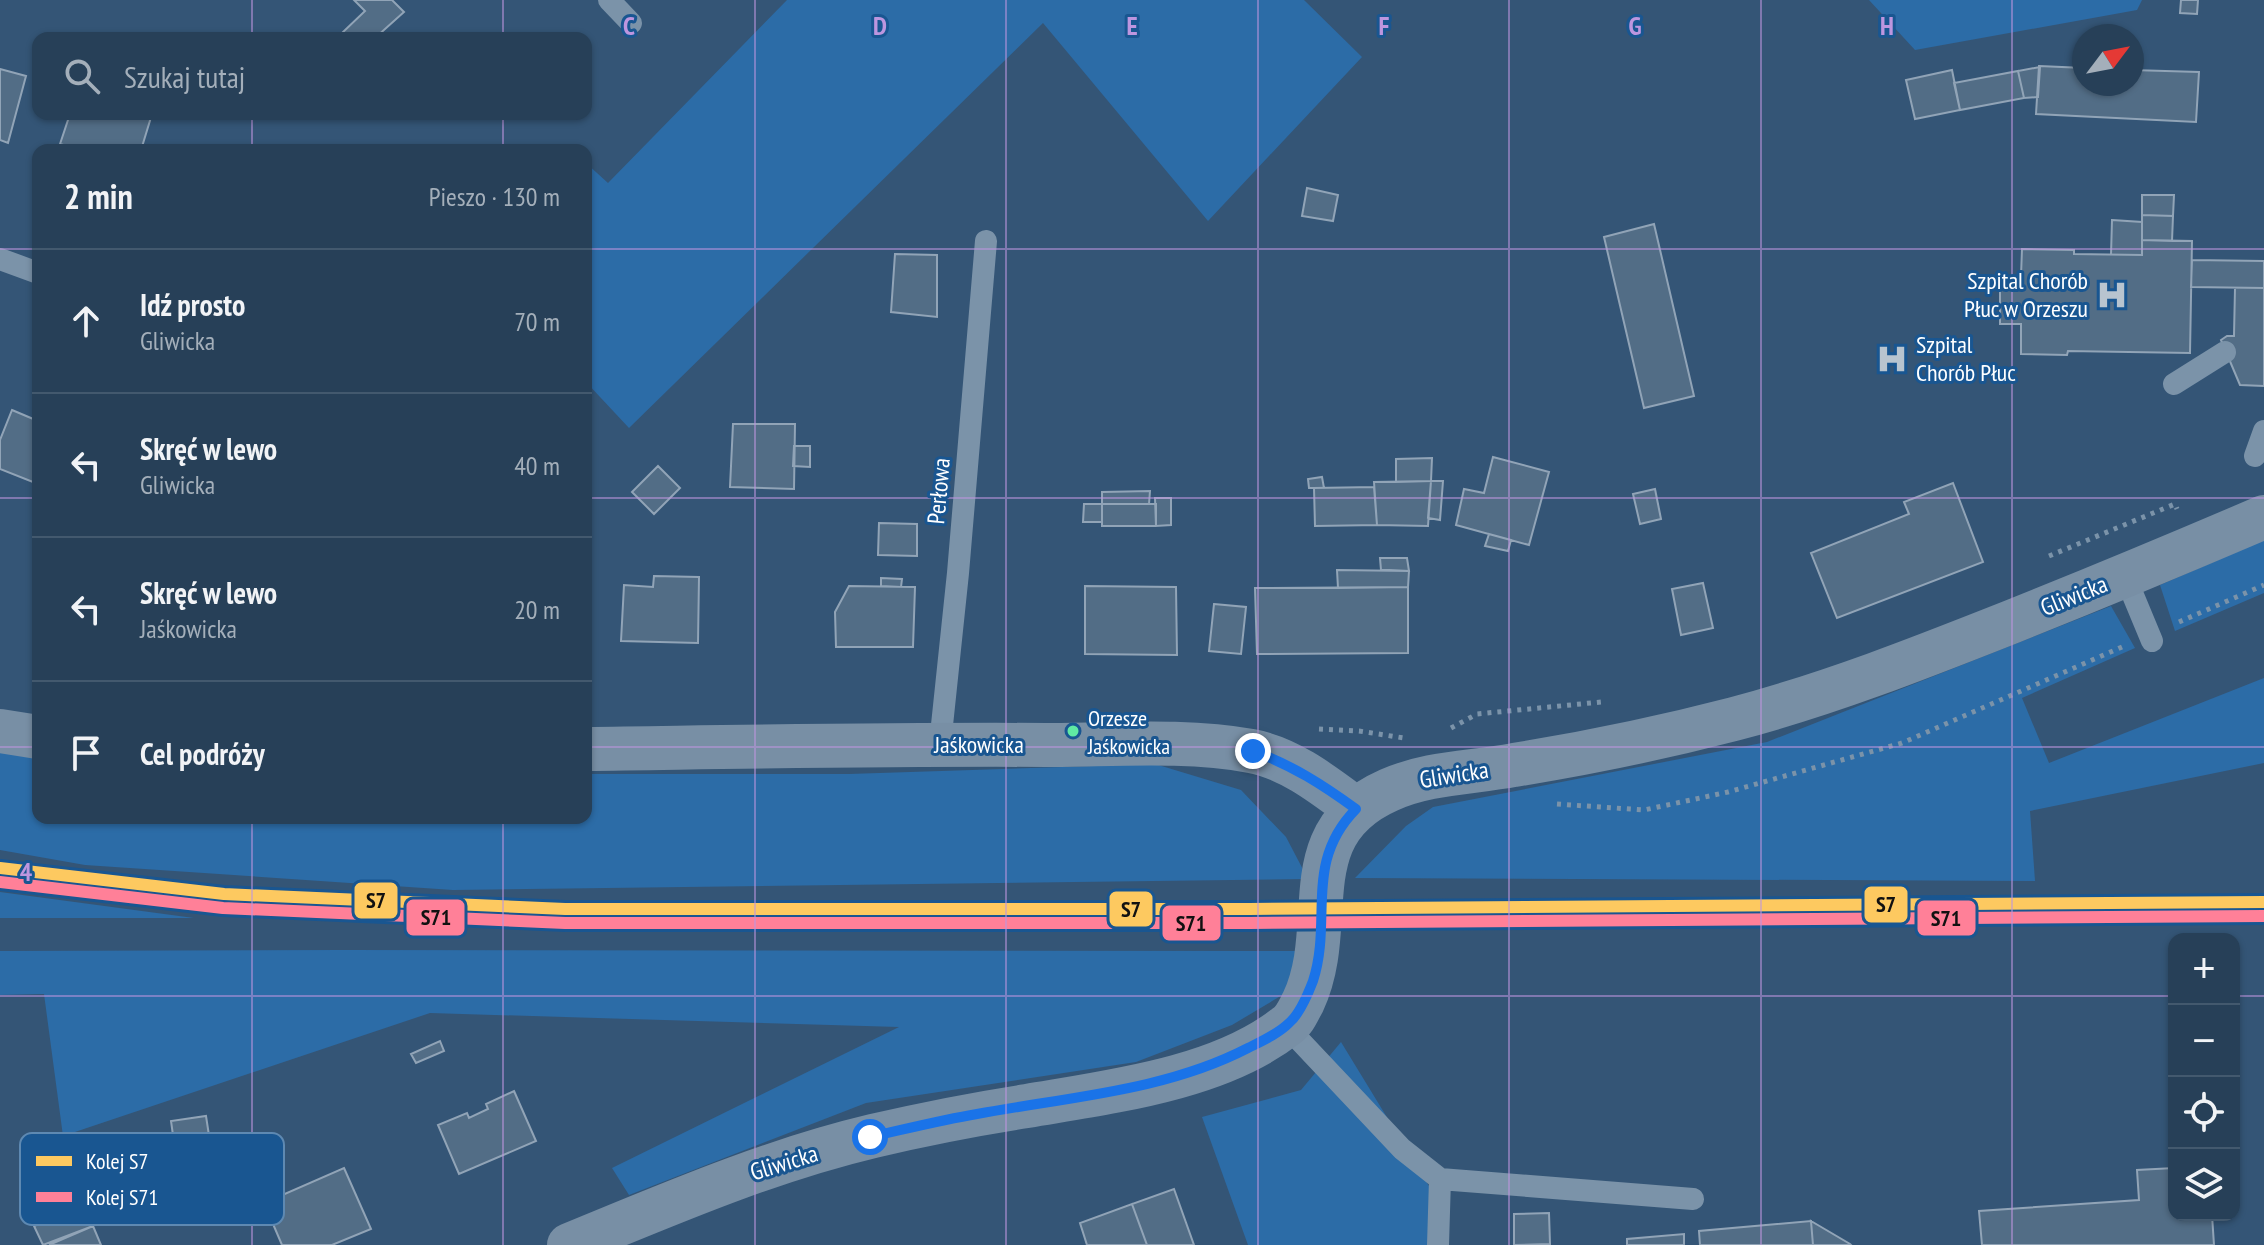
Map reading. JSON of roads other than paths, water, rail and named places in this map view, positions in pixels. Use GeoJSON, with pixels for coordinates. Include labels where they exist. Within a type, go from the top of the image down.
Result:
{"type":"FeatureCollection","features":[{"type":"Feature","properties":{"kind":"main road","name":"Gliwicka"},"geometry":{"type":"LineString","coordinates":[[569,1245],[763,1167],[870,1137],[976,1114],[1155,1082],[1220,1062],[1286,1026],[1295,1018],[1313,980],[1319,941],[1321,882],[1331,842],[1356,809],[1385,791],[1420,778],[1496,769],[1603,750],[1786,705],[1906,664],[2264,517]]}},
{"type":"Feature","properties":{"kind":"main road"},"geometry":{"type":"LineString","coordinates":[[0,731],[32,736]]}},
{"type":"Feature","properties":{"kind":"main road","name":"Jaśkowicka"},"geometry":{"type":"LineString","coordinates":[[592,749],[940,744],[1209,746],[1253,751],[1284,762],[1356,809]]}},
{"type":"Feature","properties":{"kind":"lane"},"geometry":{"type":"LineString","coordinates":[[609,0],[631,23]]}},
{"type":"Feature","properties":{"kind":"lane","name":"Perłowa"},"geometry":{"type":"LineString","coordinates":[[940,744],[986,241]]}},
{"type":"Feature","properties":{"kind":"lane"},"geometry":{"type":"LineString","coordinates":[[0,259],[32,271]]}},
{"type":"Feature","properties":{"kind":"lane"},"geometry":{"type":"LineString","coordinates":[[2174,384],[2225,352]]}},
{"type":"Feature","properties":{"kind":"lane"},"geometry":{"type":"LineString","coordinates":[[2255,456],[2264,431]]}},
{"type":"Feature","properties":{"kind":"lane"},"geometry":{"type":"LineString","coordinates":[[2125,576],[2151,638]]}},
{"type":"Feature","properties":{"kind":"lane"},"geometry":{"type":"LineString","coordinates":[[1286,1026],[1402,1149],[1440,1179],[1693,1199]]}},
{"type":"Feature","properties":{"kind":"lane"},"geometry":{"type":"LineString","coordinates":[[1438,1245],[1440,1179]]}},
{"type":"Feature","properties":{"kind":"rail line","name":"S7"},"geometry":{"type":"LineString","coordinates":[[0,868],[224,894],[565,909],[1249,909],[2264,902]]}},
{"type":"Feature","properties":{"kind":"rail line","name":"S71"},"geometry":{"type":"LineString","coordinates":[[0,882],[223,908],[565,923],[1249,923],[2264,916]]}},
{"type":"Feature","properties":{"kind":"place","name":"Szpital Chorób Płuc w Orzeszu"},"geometry":{"type":"Point","coordinates":[2112,295]}},
{"type":"Feature","properties":{"kind":"place","name":"Szpital Chorób Płuc"},"geometry":{"type":"Point","coordinates":[1892,359]}},
{"type":"Feature","properties":{"kind":"place","name":"Orzesze Jaśkowicka"},"geometry":{"type":"Point","coordinates":[1073,731]}}]}
